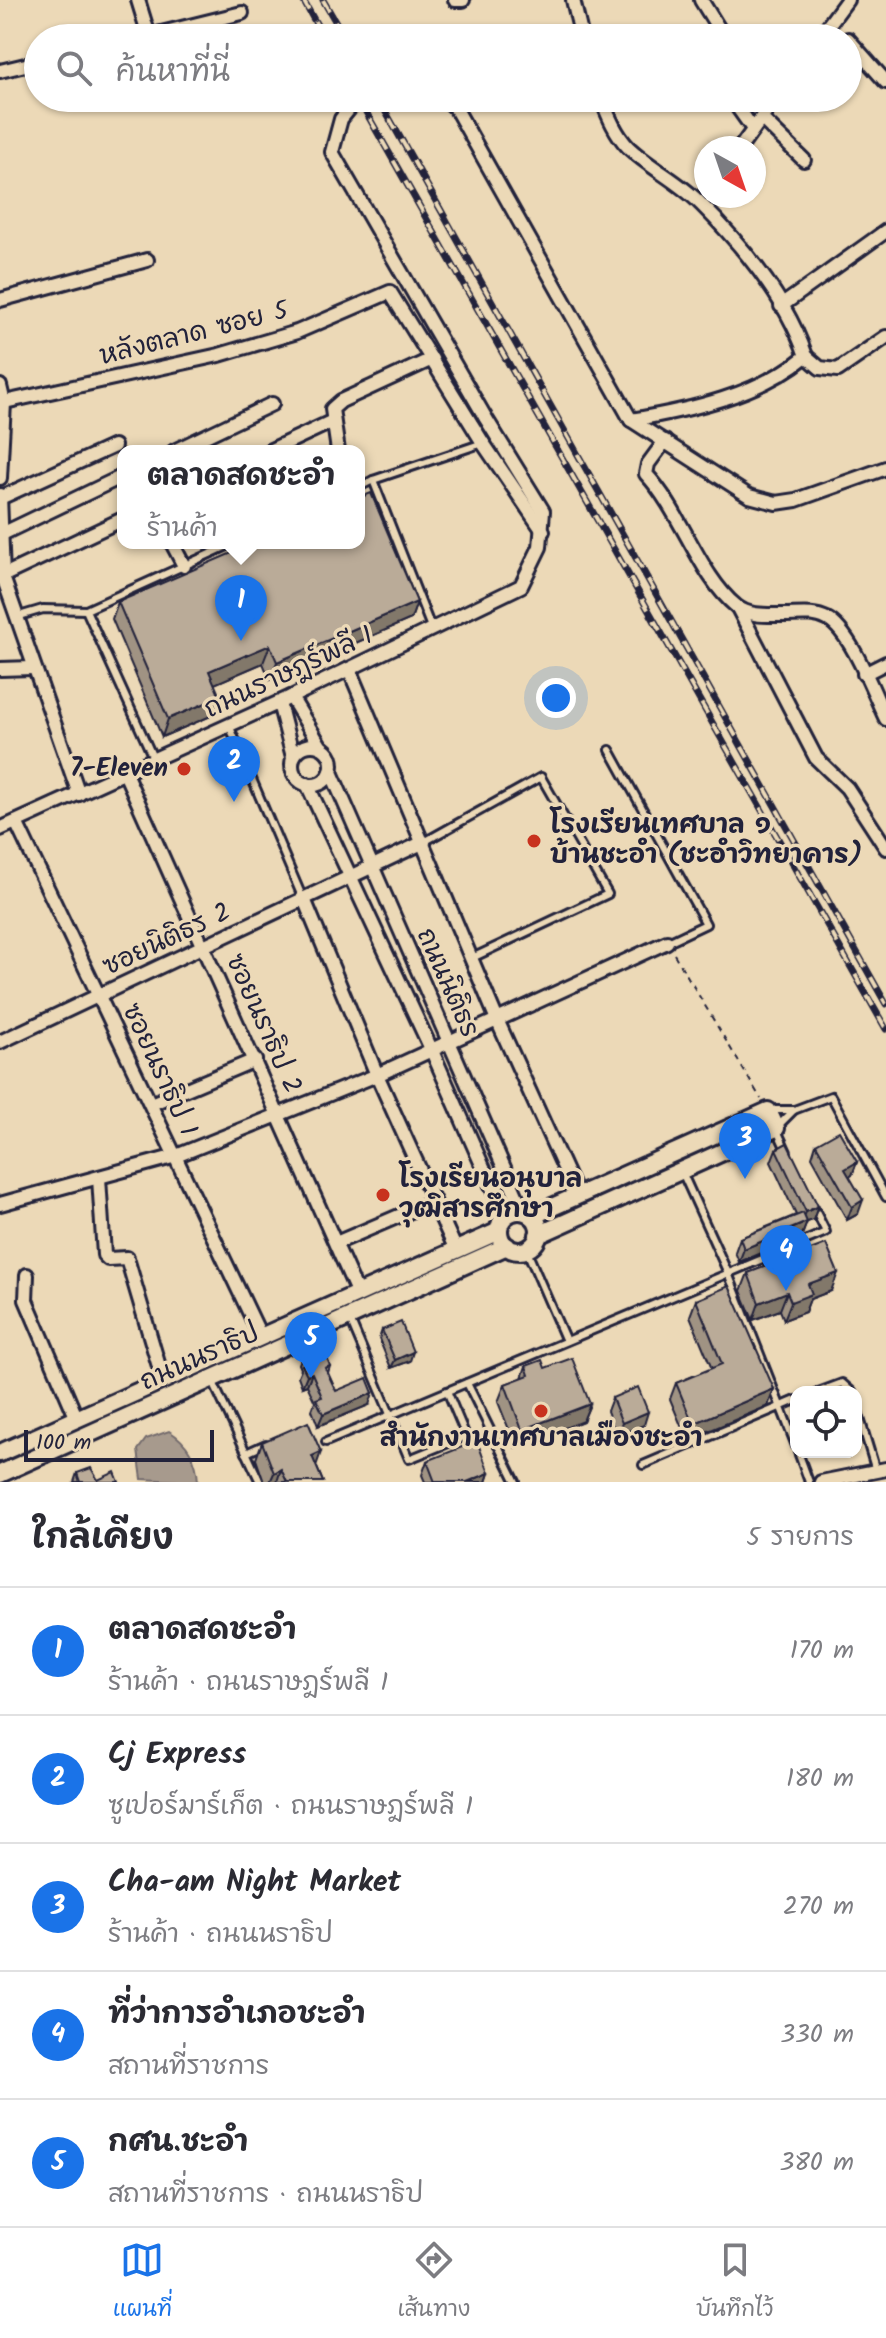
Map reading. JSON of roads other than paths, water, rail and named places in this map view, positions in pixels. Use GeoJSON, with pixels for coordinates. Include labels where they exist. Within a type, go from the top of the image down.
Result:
{"type":"FeatureCollection","features":[{"type":"Feature","properties":{"kind":"street"},"geometry":{"type":"LineString","coordinates":[[138,0],[143,24]]}},
{"type":"Feature","properties":{"kind":"street"},"geometry":{"type":"LineString","coordinates":[[455,0],[463,0]]}},
{"type":"Feature","properties":{"kind":"street"},"geometry":{"type":"LineString","coordinates":[[573,0],[579,24]]}},
{"type":"Feature","properties":{"kind":"street"},"geometry":{"type":"LineString","coordinates":[[701,0],[716,24]]}},
{"type":"Feature","properties":{"kind":"street"},"geometry":{"type":"LineString","coordinates":[[829,24],[847,0]]}},
{"type":"Feature","properties":{"kind":"street"},"geometry":{"type":"LineString","coordinates":[[198,24],[242,13]]}},
{"type":"Feature","properties":{"kind":"street"},"geometry":{"type":"LineString","coordinates":[[832,20],[835,24]]}},
{"type":"Feature","properties":{"kind":"street"},"geometry":{"type":"LineString","coordinates":[[862,55],[886,82]]}},
{"type":"Feature","properties":{"kind":"street"},"geometry":{"type":"LineString","coordinates":[[0,71],[24,65]]}},
{"type":"Feature","properties":{"kind":"street","name":"ถนนราษฎร์พลี 1"},"geometry":{"type":"LineString","coordinates":[[0,829],[432,630],[521,586],[533,568],[543,531],[543,511],[332,152],[341,119],[347,112]]}},
{"type":"Feature","properties":{"kind":"street"},"geometry":{"type":"LineString","coordinates":[[458,112],[631,420],[749,496],[776,503],[796,500],[886,468]]}},
{"type":"Feature","properties":{"kind":"street"},"geometry":{"type":"LineString","coordinates":[[607,112],[627,146],[694,192]]}},
{"type":"Feature","properties":{"kind":"street"},"geometry":{"type":"LineString","coordinates":[[741,112],[753,129]]}},
{"type":"Feature","properties":{"kind":"street"},"geometry":{"type":"LineString","coordinates":[[748,136],[766,112]]}},
{"type":"Feature","properties":{"kind":"street"},"geometry":{"type":"LineString","coordinates":[[761,118],[804,160]]}},
{"type":"Feature","properties":{"kind":"street"},"geometry":{"type":"LineString","coordinates":[[711,208],[760,273],[806,356],[820,368],[838,370],[886,337]]}},
{"type":"Feature","properties":{"kind":"street"},"geometry":{"type":"LineString","coordinates":[[781,306],[886,231]]}},
{"type":"Feature","properties":{"kind":"street"},"geometry":{"type":"LineString","coordinates":[[0,300],[147,260]]}},
{"type":"Feature","properties":{"kind":"street","name":"หลังตลาด ซอย 5"},"geometry":{"type":"LineString","coordinates":[[2,403],[219,355],[297,332],[390,292],[432,359]]}},
{"type":"Feature","properties":{"kind":"street"},"geometry":{"type":"LineString","coordinates":[[631,420],[675,412],[770,381],[806,356]]}},
{"type":"Feature","properties":{"kind":"street"},"geometry":{"type":"LineString","coordinates":[[337,445],[331,422],[332,409],[341,401],[432,359],[483,443],[543,531]]}},
{"type":"Feature","properties":{"kind":"street"},"geometry":{"type":"LineString","coordinates":[[0,386],[0,478]]}},
{"type":"Feature","properties":{"kind":"street"},"geometry":{"type":"LineString","coordinates":[[187,445],[272,404]]}},
{"type":"Feature","properties":{"kind":"street"},"geometry":{"type":"LineString","coordinates":[[282,445],[331,422]]}},
{"type":"Feature","properties":{"kind":"street"},"geometry":{"type":"LineString","coordinates":[[665,441],[648,464],[646,474],[662,491],[718,587],[738,608],[816,758],[847,788],[886,849]]}},
{"type":"Feature","properties":{"kind":"street"},"geometry":{"type":"LineString","coordinates":[[79,794],[2,577],[0,496],[114,446]]}},
{"type":"Feature","properties":{"kind":"street"},"geometry":{"type":"LineString","coordinates":[[2,534],[117,479]]}},
{"type":"Feature","properties":{"kind":"street"},"geometry":{"type":"LineString","coordinates":[[2,577],[117,522]]}},
{"type":"Feature","properties":{"kind":"street"},"geometry":{"type":"LineString","coordinates":[[175,549],[184,566]]}},
{"type":"Feature","properties":{"kind":"street"},"geometry":{"type":"LineString","coordinates":[[738,608],[760,615],[810,614],[828,619],[844,635],[886,719]]}},
{"type":"Feature","properties":{"kind":"street"},"geometry":{"type":"LineString","coordinates":[[864,674],[886,663]]}},
{"type":"Feature","properties":{"kind":"street"},"geometry":{"type":"LineString","coordinates":[[0,669],[32,668]]}},
{"type":"Feature","properties":{"kind":"street"},"geometry":{"type":"LineString","coordinates":[[349,669],[498,1022],[577,1196]]}},
{"type":"Feature","properties":{"kind":"street"},"geometry":{"type":"LineString","coordinates":[[285,700],[331,756],[331,772],[320,783],[307,784],[296,777],[285,700]]}},
{"type":"Feature","properties":{"kind":"street"},"geometry":{"type":"LineString","coordinates":[[293,757],[308,745],[321,747]]}},
{"type":"Feature","properties":{"kind":"street","name":"ถนนนิติธร"},"geometry":{"type":"LineString","coordinates":[[331,772],[449,1044],[528,1214]]}},
{"type":"Feature","properties":{"kind":"street","name":"ซอยนราธิป 2"},"geometry":{"type":"LineString","coordinates":[[125,773],[205,946],[358,1294]]}},
{"type":"Feature","properties":{"kind":"street","name":"ถนนนิติธร"},"geometry":{"type":"LineString","coordinates":[[307,784],[432,1051],[502,1224]]}},
{"type":"Feature","properties":{"kind":"street","name":"ซอยนราธิป 1"},"geometry":{"type":"LineString","coordinates":[[16,822],[261,1337]]}},
{"type":"Feature","properties":{"kind":"street","name":"ซอยนิติธร 2"},"geometry":{"type":"LineString","coordinates":[[0,1042],[424,842]]}},
{"type":"Feature","properties":{"kind":"street"},"geometry":{"type":"LineString","coordinates":[[304,899],[377,1075],[456,1250]]}},
{"type":"Feature","properties":{"kind":"street"},"geometry":{"type":"LineString","coordinates":[[0,1204],[176,1156],[449,1044],[667,942]]}},
{"type":"Feature","properties":{"kind":"street"},"geometry":{"type":"LineString","coordinates":[[151,1104],[255,1060]]}},
{"type":"Feature","properties":{"kind":"street"},"geometry":{"type":"LineString","coordinates":[[502,1224],[507,1246],[526,1249],[538,1235],[776,1128],[768,1111],[577,1196],[528,1214],[538,1235]]}},
{"type":"Feature","properties":{"kind":"street"},"geometry":{"type":"LineString","coordinates":[[674,1152],[682,1172]]}},
{"type":"Feature","properties":{"kind":"street"},"geometry":{"type":"LineString","coordinates":[[99,1178],[104,1255],[108,1259],[127,1258],[163,1380]]}},
{"type":"Feature","properties":{"kind":"street"},"geometry":{"type":"LineString","coordinates":[[336,1243],[434,1201]]}},
{"type":"Feature","properties":{"kind":"street","name":"ถนนนราธิป"},"geometry":{"type":"LineString","coordinates":[[0,1453],[456,1250],[502,1224],[528,1214]]}},
{"type":"Feature","properties":{"kind":"street","name":"ถนนนราธิป"},"geometry":{"type":"LineString","coordinates":[[0,1474],[507,1246]]}},
{"type":"Feature","properties":{"kind":"street"},"geometry":{"type":"LineString","coordinates":[[27,1275],[26,1300],[77,1419]]}},
{"type":"Feature","properties":{"kind":"street"},"geometry":{"type":"LineString","coordinates":[[341,1301],[349,1317]]}},
{"type":"Feature","properties":{"kind":"street"},"geometry":{"type":"LineString","coordinates":[[232,1350],[239,1367]]}},
{"type":"Feature","properties":{"kind":"street"},"geometry":{"type":"LineString","coordinates":[[821,1482],[881,1470]]}},
{"type":"Feature","properties":{"kind":"street"},"geometry":{"type":"LineString","coordinates":[[0,1474],[4,1482]]}},
{"type":"Feature","properties":{"kind":"lane"},"geometry":{"type":"LineString","coordinates":[[365,484],[483,443]]}},
{"type":"Feature","properties":{"kind":"lane"},"geometry":{"type":"LineString","coordinates":[[373,480],[432,630]]}},
{"type":"Feature","properties":{"kind":"lane"},"geometry":{"type":"LineString","coordinates":[[16,617],[43,609],[86,610],[221,549]]}},
{"type":"Feature","properties":{"kind":"lane"},"geometry":{"type":"LineString","coordinates":[[86,610],[154,760]]}},
{"type":"Feature","properties":{"kind":"lane"},"geometry":{"type":"LineString","coordinates":[[229,725],[304,899]]}},
{"type":"Feature","properties":{"kind":"lane"},"geometry":{"type":"LineString","coordinates":[[610,750],[706,924],[667,942]]}},
{"type":"Feature","properties":{"kind":"lane"},"geometry":{"type":"LineString","coordinates":[[424,842],[541,777],[608,894],[472,958]]}},
{"type":"Feature","properties":{"kind":"lane"},"geometry":{"type":"LineString","coordinates":[[768,1111],[794,1110],[831,1096],[886,1197]]}},
{"type":"Feature","properties":{"kind":"lane"},"geometry":{"type":"LineString","coordinates":[[788,1154],[776,1128],[794,1110]]}},
{"type":"Feature","properties":{"kind":"lane"},"geometry":{"type":"LineString","coordinates":[[682,1172],[728,1273],[790,1430]]}},
{"type":"Feature","properties":{"kind":"lane"},"geometry":{"type":"LineString","coordinates":[[326,1442],[826,1232],[807,1193]]}},
{"type":"Feature","properties":{"kind":"lane"},"geometry":{"type":"LineString","coordinates":[[526,1249],[566,1341]]}},
{"type":"Feature","properties":{"kind":"lane"},"geometry":{"type":"LineString","coordinates":[[349,1317],[409,1459],[466,1436],[447,1391]]}},
{"type":"Feature","properties":{"kind":"lane"},"geometry":{"type":"LineString","coordinates":[[211,1379],[260,1482]]}},
{"type":"Feature","properties":{"kind":"lane"},"geometry":{"type":"LineString","coordinates":[[467,1383],[516,1482]]}},
{"type":"Feature","properties":{"kind":"lane"},"geometry":{"type":"LineString","coordinates":[[643,1465],[790,1402]]}},
{"type":"Feature","properties":{"kind":"lane"},"geometry":{"type":"LineString","coordinates":[[862,1421],[881,1470]]}},
{"type":"Feature","properties":{"kind":"lane"},"geometry":{"type":"LineString","coordinates":[[246,1453],[271,1442]]}},
{"type":"Feature","properties":{"kind":"lane"},"geometry":{"type":"LineString","coordinates":[[800,1458],[809,1482]]}},
{"type":"Feature","properties":{"kind":"railway"},"geometry":{"type":"LineString","coordinates":[[303,0],[316,24]]}},
{"type":"Feature","properties":{"kind":"railway"},"geometry":{"type":"LineString","coordinates":[[323,0],[337,24]]}},
{"type":"Feature","properties":{"kind":"railway"},"geometry":{"type":"LineString","coordinates":[[366,112],[886,1029]]}},
{"type":"Feature","properties":{"kind":"railway"},"geometry":{"type":"LineString","coordinates":[[386,112],[886,1004]]}},
{"type":"Feature","properties":{"kind":"place","name":"ตลาดสดชะอำ"},"geometry":{"type":"Point","coordinates":[241,641]}},
{"type":"Feature","properties":{"kind":"place","name":"7-Eleven"},"geometry":{"type":"Point","coordinates":[184,769]}},
{"type":"Feature","properties":{"kind":"place","name":"Cj Express"},"geometry":{"type":"Point","coordinates":[234,802]}},
{"type":"Feature","properties":{"kind":"place","name":"โรงเรียนเทศบาล ๑ บ้านชะอำ (ชะอำวิทยาคาร)"},"geometry":{"type":"Point","coordinates":[534,841]}},
{"type":"Feature","properties":{"kind":"place","name":"Cha-am Night Market"},"geometry":{"type":"Point","coordinates":[745,1179]}},
{"type":"Feature","properties":{"kind":"place","name":"โรงเรียนอนุบาล วุฒิสารศึกษา"},"geometry":{"type":"Point","coordinates":[383,1195]}},
{"type":"Feature","properties":{"kind":"place","name":"ที่ว่าการอำเภอชะอำ"},"geometry":{"type":"Point","coordinates":[786,1291]}},
{"type":"Feature","properties":{"kind":"place","name":"กศน.ชะอำ"},"geometry":{"type":"Point","coordinates":[311,1378]}},
{"type":"Feature","properties":{"kind":"place","name":"สํานักงานเทศบาลเมืองชะอำ"},"geometry":{"type":"Point","coordinates":[541,1411]}}]}
